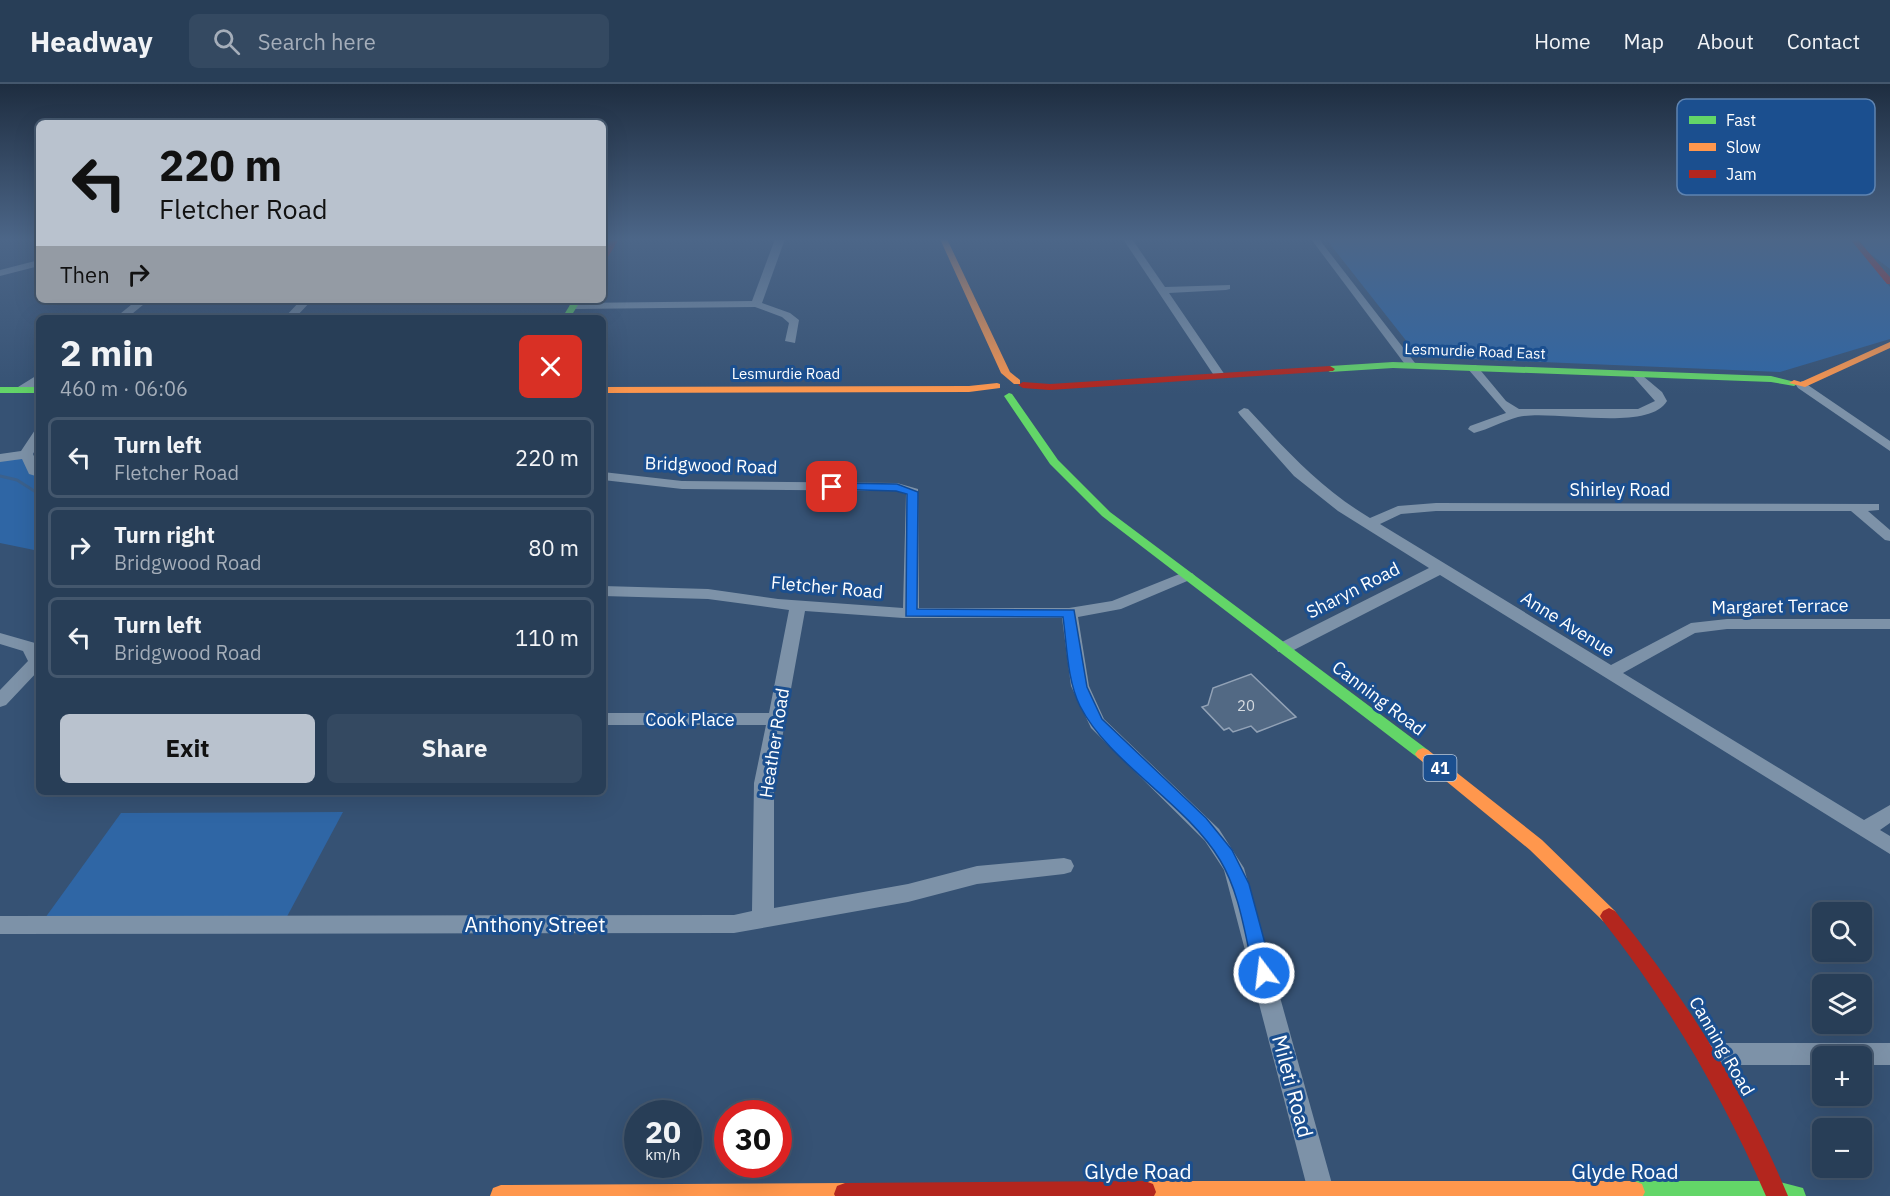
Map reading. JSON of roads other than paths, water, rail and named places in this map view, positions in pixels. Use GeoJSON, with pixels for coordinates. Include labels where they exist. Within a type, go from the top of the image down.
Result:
{"type":"FeatureCollection","features":[{"type":"Feature","properties":{"kind":"street"},"geometry":{"type":"LineString","coordinates":[[756,304],[761,291]]}},
{"type":"Feature","properties":{"kind":"street","name":"Canning Road"},"geometry":{"type":"LineString","coordinates":[[967,291],[1038,442],[1066,478],[1106,514],[1186,576],[1284,648],[1505,818],[1574,880],[1605,912],[1654,971],[1708,1054],[1777,1194]]}},
{"type":"Feature","properties":{"kind":"street"},"geometry":{"type":"LineString","coordinates":[[1161,291],[1219,375]]}},
{"type":"Feature","properties":{"kind":"street"},"geometry":{"type":"LineString","coordinates":[[1355,291],[1411,365]]}},
{"type":"Feature","properties":{"kind":"street"},"geometry":{"type":"LineString","coordinates":[[124,315],[140,303]]}},
{"type":"Feature","properties":{"kind":"street"},"geometry":{"type":"LineString","coordinates":[[292,315],[304,303]]}},
{"type":"Feature","properties":{"kind":"street"},"geometry":{"type":"LineString","coordinates":[[572,308],[756,304],[786,315],[795,322],[791,341]]}},
{"type":"Feature","properties":{"kind":"street"},"geometry":{"type":"LineString","coordinates":[[1802,385],[1890,345]]}},
{"type":"Feature","properties":{"kind":"street","name":"Lesmurdie Road East"},"geometry":{"type":"LineString","coordinates":[[1011,387],[1050,387],[1411,365],[1777,379],[1802,385]]}},
{"type":"Feature","properties":{"kind":"street"},"geometry":{"type":"LineString","coordinates":[[1472,367],[1502,405],[1518,413]]}},
{"type":"Feature","properties":{"kind":"street"},"geometry":{"type":"LineString","coordinates":[[1474,429],[1518,413],[1640,413],[1650,410],[1661,401],[1637,374]]}},
{"type":"Feature","properties":{"kind":"street"},"geometry":{"type":"LineString","coordinates":[[22,390],[36,380]]}},
{"type":"Feature","properties":{"kind":"street"},"geometry":{"type":"LineString","coordinates":[[1802,385],[1890,447]]}},
{"type":"Feature","properties":{"kind":"street","name":"Lesmurdie Road"},"geometry":{"type":"LineString","coordinates":[[606,390],[1011,387]]}},
{"type":"Feature","properties":{"kind":"street"},"geometry":{"type":"LineString","coordinates":[[0,390],[36,390]]}},
{"type":"Feature","properties":{"kind":"street","name":"Anne Avenue"},"geometry":{"type":"LineString","coordinates":[[1244,412],[1299,473],[1342,508],[1890,846]]}},
{"type":"Feature","properties":{"kind":"street"},"geometry":{"type":"LineString","coordinates":[[0,458],[26,454],[36,439]]}},
{"type":"Feature","properties":{"kind":"street"},"geometry":{"type":"LineString","coordinates":[[26,454],[36,472]]}},
{"type":"Feature","properties":{"kind":"street","name":"Bridgwood Road"},"geometry":{"type":"LineString","coordinates":[[606,476],[682,485],[897,487],[913,492],[911,613]]}},
{"type":"Feature","properties":{"kind":"street","name":"Shirley Road"},"geometry":{"type":"LineString","coordinates":[[1369,524],[1398,510],[1437,507],[1874,507]]}},
{"type":"Feature","properties":{"kind":"street"},"geometry":{"type":"LineString","coordinates":[[1856,508],[1890,537]]}},
{"type":"Feature","properties":{"kind":"street","name":"Sharyn Road"},"geometry":{"type":"LineString","coordinates":[[1284,648],[1441,567]]}},
{"type":"Feature","properties":{"kind":"street","name":"Fletcher Road"},"geometry":{"type":"LineString","coordinates":[[606,591],[708,594],[798,605],[911,613],[1069,613],[1115,605],[1186,576]]}},
{"type":"Feature","properties":{"kind":"street","name":"Heather Road"},"geometry":{"type":"LineString","coordinates":[[763,918],[764,783],[798,605]]}},
{"type":"Feature","properties":{"kind":"street","name":"Mileti Road"},"geometry":{"type":"LineString","coordinates":[[1069,613],[1080,687],[1097,723],[1212,835],[1234,868],[1321,1191]]}},
{"type":"Feature","properties":{"kind":"street","name":"Margaret Terrace"},"geometry":{"type":"LineString","coordinates":[[1610,673],[1691,628],[1727,624],[1890,624]]}},
{"type":"Feature","properties":{"kind":"street"},"geometry":{"type":"LineString","coordinates":[[0,638],[29,647],[36,661]]}},
{"type":"Feature","properties":{"kind":"street"},"geometry":{"type":"LineString","coordinates":[[0,701],[36,664]]}},
{"type":"Feature","properties":{"kind":"street","name":"Cook Place"},"geometry":{"type":"LineString","coordinates":[[606,719],[776,719]]}},
{"type":"Feature","properties":{"kind":"street"},"geometry":{"type":"LineString","coordinates":[[1865,830],[1890,813]]}},
{"type":"Feature","properties":{"kind":"street","name":"Anthony Street"},"geometry":{"type":"LineString","coordinates":[[0,925],[734,924],[908,893],[976,875],[1064,866]]}},
{"type":"Feature","properties":{"kind":"street"},"geometry":{"type":"LineString","coordinates":[[1708,1054],[1890,1054]]}},
{"type":"Feature","properties":{"kind":"street","name":"Glyde Road"},"geometry":{"type":"LineString","coordinates":[[501,1196],[1321,1191],[1777,1194],[1795,1196]]}},
{"type":"Feature","properties":{"kind":"waterway"},"geometry":{"type":"LineString","coordinates":[[0,476],[17,480],[36,492]]}}]}
